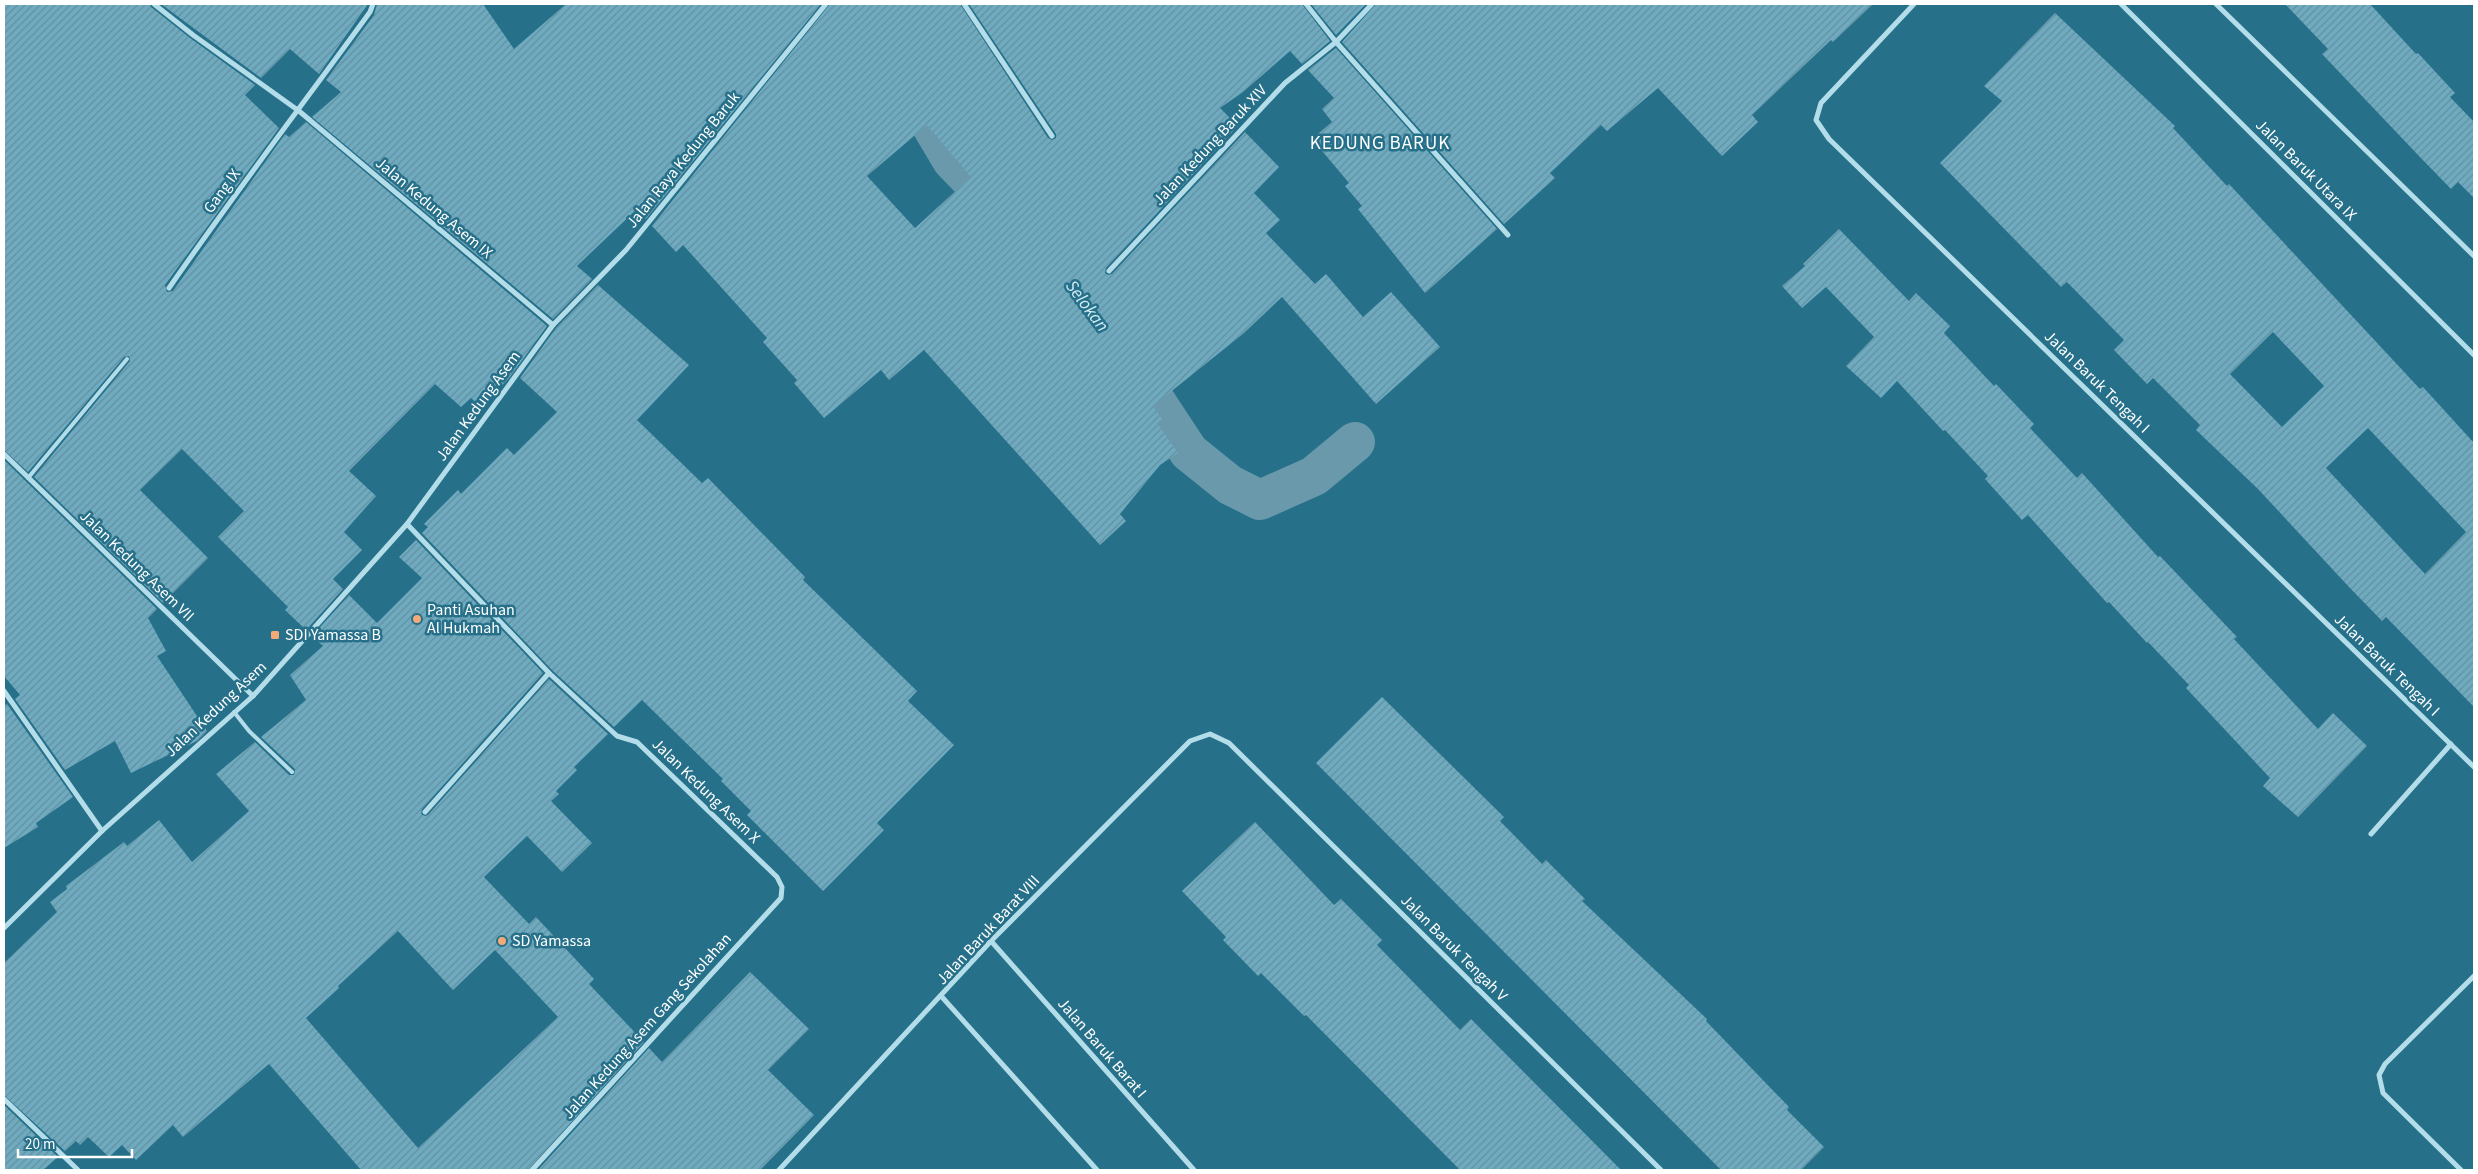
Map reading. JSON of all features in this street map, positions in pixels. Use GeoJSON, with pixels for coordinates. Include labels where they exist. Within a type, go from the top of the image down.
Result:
{"type":"FeatureCollection","features":[{"type":"Feature","properties":{"kind":"street","name":"Jalan Kedung Asem IX"},"geometry":{"type":"LineString","coordinates":[[154,4],[193,35],[299,111],[553,325]]}},
{"type":"Feature","properties":{"kind":"street"},"geometry":{"type":"LineString","coordinates":[[299,111],[370,12],[373,4]]}},
{"type":"Feature","properties":{"kind":"street","name":"Jalan Raya Kedung Baruk"},"geometry":{"type":"LineString","coordinates":[[553,325],[626,250],[826,4]]}},
{"type":"Feature","properties":{"kind":"street"},"geometry":{"type":"LineString","coordinates":[[964,4],[1052,136]]}},
{"type":"Feature","properties":{"kind":"street"},"geometry":{"type":"LineString","coordinates":[[1306,4],[1336,42],[1508,236]]}},
{"type":"Feature","properties":{"kind":"street","name":"Jalan Kedung Baruk XIV"},"geometry":{"type":"LineString","coordinates":[[1108,271],[1285,83],[1336,42],[1372,4]]}},
{"type":"Feature","properties":{"kind":"street","name":"Jalan Baruk Tengah I"},"geometry":{"type":"LineString","coordinates":[[1914,4],[1821,103],[1816,120],[1829,139],[2474,766]]}},
{"type":"Feature","properties":{"kind":"street","name":"Jalan Baruk Utara IX"},"geometry":{"type":"LineString","coordinates":[[2121,4],[2474,355]]}},
{"type":"Feature","properties":{"kind":"street"},"geometry":{"type":"LineString","coordinates":[[2216,4],[2474,256]]}},
{"type":"Feature","properties":{"kind":"street","name":"Gang IX"},"geometry":{"type":"LineString","coordinates":[[169,288],[239,187],[299,111]]}},
{"type":"Feature","properties":{"kind":"street","name":"Jalan Kedung Asem"},"geometry":{"type":"LineString","coordinates":[[4,928],[102,830],[253,696],[408,524],[553,325]]}},
{"type":"Feature","properties":{"kind":"street","name":"Jalan Kedung Asem VII"},"geometry":{"type":"LineString","coordinates":[[4,454],[253,696]]}},
{"type":"Feature","properties":{"kind":"street","name":"Jalan Kedung Asem X"},"geometry":{"type":"LineString","coordinates":[[408,524],[549,673],[617,736],[637,742],[770,870],[782,887],[781,898]]}},
{"type":"Feature","properties":{"kind":"street"},"geometry":{"type":"LineString","coordinates":[[425,812],[549,673]]}},
{"type":"Feature","properties":{"kind":"street"},"geometry":{"type":"LineString","coordinates":[[4,690],[102,830]]}},
{"type":"Feature","properties":{"kind":"street","name":"Jalan Baruk Barat VIII"},"geometry":{"type":"LineString","coordinates":[[779,1170],[942,997],[991,941],[1190,740],[1210,734],[1229,743]]}},
{"type":"Feature","properties":{"kind":"street","name":"Jalan Baruk Tengah V"},"geometry":{"type":"LineString","coordinates":[[1229,743],[1661,1170]]}},
{"type":"Feature","properties":{"kind":"street"},"geometry":{"type":"LineString","coordinates":[[2371,834],[2451,744]]}},
{"type":"Feature","properties":{"kind":"street","name":"Jalan Kedung Asem Gang Sekolahan"},"geometry":{"type":"LineString","coordinates":[[532,1170],[781,898]]}},
{"type":"Feature","properties":{"kind":"street","name":"Jalan Baruk Barat I"},"geometry":{"type":"LineString","coordinates":[[991,941],[1194,1170]]}},
{"type":"Feature","properties":{"kind":"street"},"geometry":{"type":"LineString","coordinates":[[2460,1170],[2383,1092],[2379,1075],[2385,1064],[2474,976]]}},
{"type":"Feature","properties":{"kind":"street"},"geometry":{"type":"LineString","coordinates":[[942,997],[1097,1170]]}},
{"type":"Feature","properties":{"kind":"street"},"geometry":{"type":"LineString","coordinates":[[4,1100],[78,1170]]}},
{"type":"Feature","properties":{"kind":"lane"},"geometry":{"type":"LineString","coordinates":[[28,478],[127,359]]}},
{"type":"Feature","properties":{"kind":"lane"},"geometry":{"type":"LineString","coordinates":[[234,712],[249,731],[292,772]]}},
{"type":"Feature","properties":{"kind":"building"},"geometry":{"type":"Polygon","coordinates":[[[4,4],[150,4],[151,7],[190,38],[255,85],[245,95],[279,128],[165,285],[167,292],[173,291],[285,134],[289,137],[306,122],[547,326],[510,377],[481,407],[471,398],[461,407],[435,384],[349,471],[376,496],[344,532],[362,550],[333,579],[343,589],[306,630],[285,610],[288,607],[218,537],[244,511],[182,449],[140,490],[208,558],[163,603],[34,477],[130,361],[129,356],[124,357],[28,472],[4,450],[4,4]]]}},
{"type":"Feature","properties":{"kind":"building"},"geometry":{"type":"Polygon","coordinates":[[[161,4],[368,4],[319,74],[290,49],[261,78],[161,4]]]}},
{"type":"Feature","properties":{"kind":"building"},"geometry":{"type":"Polygon","coordinates":[[[377,4],[483,4],[514,49],[566,4],[821,4],[646,219],[637,209],[577,266],[592,279],[553,319],[312,117],[341,92],[326,80],[374,15],[377,4]]]}},
{"type":"Feature","properties":{"kind":"building"},"geometry":{"type":"Polygon","coordinates":[[[830,4],[960,4],[1048,138],[1052,140],[1056,138],[1056,134],[969,4],[1302,4],[1330,41],[1302,64],[1290,51],[1243,92],[1220,108],[1238,126],[1106,268],[1105,273],[1108,275],[1112,274],[1245,132],[1279,167],[1254,193],[1280,220],[1266,233],[1315,284],[1326,274],[1363,317],[1391,292],[1440,347],[1376,404],[1282,297],[1244,333],[1153,406],[1162,419],[1157,423],[1178,453],[1160,465],[1120,514],[1126,521],[1100,545],[924,350],[889,380],[881,370],[824,418],[794,383],[797,380],[763,342],[767,338],[683,245],[676,252],[652,226],[830,4]],[[927,125],[867,176],[915,228],[971,177],[927,125]]]}},
{"type":"Feature","properties":{"kind":"building"},"geometry":{"type":"Polygon","coordinates":[[[1311,4],[1366,4],[1336,35],[1311,4]]]}},
{"type":"Feature","properties":{"kind":"building"},"geometry":{"type":"Polygon","coordinates":[[[1376,4],[1873,4],[1833,42],[1831,40],[1752,115],[1758,122],[1722,156],[1658,88],[1607,131],[1601,125],[1550,173],[1555,178],[1504,224],[1342,42],[1376,4]]]}},
{"type":"Feature","properties":{"kind":"building"},"geometry":{"type":"Polygon","coordinates":[[[2285,4],[2370,4],[2416,54],[2418,53],[2455,93],[2450,97],[2474,122],[2474,198],[2458,182],[2451,189],[2322,54],[2328,49],[2285,4]]]}},
{"type":"Feature","properties":{"kind":"building"},"geometry":{"type":"Polygon","coordinates":[[[2055,13],[2175,126],[2173,128],[2227,186],[2229,184],[2420,389],[2423,387],[2474,443],[2474,707],[2386,617],[2382,621],[2258,489],[2196,430],[2200,425],[2153,378],[2147,384],[2114,350],[2124,340],[2067,282],[2061,287],[1940,163],[2002,101],[1984,86],[2055,13]],[[2273,332],[2230,374],[2282,427],[2324,386],[2273,332]],[[2368,428],[2326,468],[2425,574],[2466,532],[2368,428]]]}},
{"type":"Feature","properties":{"kind":"building"},"geometry":{"type":"Polygon","coordinates":[[[1336,48],[1497,229],[1425,293],[1358,209],[1362,206],[1345,186],[1349,183],[1312,139],[1332,122],[1322,109],[1334,98],[1308,70],[1336,48]]]}},
{"type":"Feature","properties":{"kind":"building"},"geometry":{"type":"Polygon","coordinates":[[[1839,229],[1909,301],[1916,293],[1950,326],[1944,333],[1994,386],[1996,384],[2034,424],[2030,428],[2077,478],[2082,473],[2158,557],[2160,556],[2237,637],[2234,639],[2318,729],[2333,713],[2367,746],[2298,817],[2263,786],[2270,778],[2186,688],[2189,685],[2109,602],[2107,603],[2028,515],[2022,520],[1985,479],[1988,476],[1897,381],[1881,398],[1846,366],[1874,337],[1826,287],[1802,308],[1782,286],[1805,266],[1803,264],[1839,229]]]}},
{"type":"Feature","properties":{"kind":"building"},"geometry":{"type":"Polygon","coordinates":[[[598,285],[689,365],[637,420],[702,483],[708,478],[805,577],[803,580],[917,691],[908,701],[954,745],[877,823],[884,830],[823,891],[747,815],[751,811],[721,781],[723,779],[642,700],[614,727],[552,670],[422,533],[428,527],[424,524],[458,490],[461,494],[507,448],[514,455],[557,412],[520,378],[556,328],[598,285]]]}},
{"type":"Feature","properties":{"kind":"building"},"geometry":{"type":"Polygon","coordinates":[[[4,460],[157,609],[148,618],[166,651],[157,656],[207,731],[197,741],[131,773],[115,741],[65,770],[15,699],[20,695],[4,676],[4,460]]]}},
{"type":"Feature","properties":{"kind":"building"},"geometry":{"type":"Polygon","coordinates":[[[416,540],[543,673],[422,809],[421,814],[428,815],[549,679],[608,734],[574,767],[577,770],[556,791],[559,794],[551,801],[592,843],[562,872],[527,836],[484,877],[529,924],[536,917],[594,979],[589,984],[644,1042],[528,1170],[361,1170],[269,1064],[183,1137],[173,1125],[136,1160],[122,1145],[109,1157],[88,1137],[80,1145],[76,1141],[65,1151],[4,1095],[4,963],[57,912],[50,902],[67,889],[66,886],[124,842],[127,846],[159,820],[192,862],[249,811],[216,774],[255,742],[289,775],[294,775],[295,769],[261,737],[306,700],[290,675],[323,646],[312,636],[349,595],[377,623],[422,578],[399,557],[416,540]],[[398,931],[306,1018],[418,1148],[558,1017],[495,950],[453,990],[398,931]]]}},
{"type":"Feature","properties":{"kind":"building"},"geometry":{"type":"Polygon","coordinates":[[[1382,697],[1504,817],[1500,821],[1542,864],[1546,860],[1585,899],[1582,901],[1707,1019],[1706,1021],[1789,1107],[1787,1110],[1824,1147],[1801,1170],[1721,1170],[1316,763],[1382,697]]]}},
{"type":"Feature","properties":{"kind":"building"},"geometry":{"type":"Polygon","coordinates":[[[7,704],[73,797],[36,823],[38,827],[4,848],[4,706],[7,704]]]}},
{"type":"Feature","properties":{"kind":"building"},"geometry":{"type":"Polygon","coordinates":[[[1255,822],[1334,905],[1341,899],[1382,940],[1377,945],[1460,1030],[1471,1019],[1621,1170],[1460,1170],[1306,1015],[1304,1016],[1261,973],[1258,976],[1223,940],[1226,937],[1182,891],[1255,822]]]}},
{"type":"Feature","properties":{"kind":"building"},"geometry":{"type":"Polygon","coordinates":[[[750,972],[809,1029],[768,1070],[814,1115],[760,1170],[538,1170],[649,1048],[662,1062],[750,972]]]}},
{"type":"Feature","properties":{"kind":"building"},"geometry":{"type":"Polygon","coordinates":[[[4,1105],[58,1157],[43,1170],[4,1170],[4,1105]]]}},
{"type":"Feature","properties":{"kind":"waterway","name":"Selokan"},"geometry":{"type":"LineString","coordinates":[[868,4],[930,123],[952,160],[1007,217]]}},
{"type":"Feature","properties":{"kind":"waterway","name":"Selokan"},"geometry":{"type":"LineString","coordinates":[[1127,358],[1189,452],[1230,485],[1260,500],[1314,476],[1355,442]]}},
{"type":"Feature","properties":{"kind":"place","name":"Panti Asuhan Al Hukmah"},"geometry":{"type":"Point","coordinates":[417,619]}},
{"type":"Feature","properties":{"kind":"place","name":"SDI Yamassa B"},"geometry":{"type":"Point","coordinates":[275,635]}},
{"type":"Feature","properties":{"kind":"place","name":"SD Yamassa"},"geometry":{"type":"Point","coordinates":[502,941]}},
{"type":"Feature","properties":{"kind":"district","name":"KEDUNG BARUK"},"geometry":{"type":"Point","coordinates":[1380,143]}}]}
